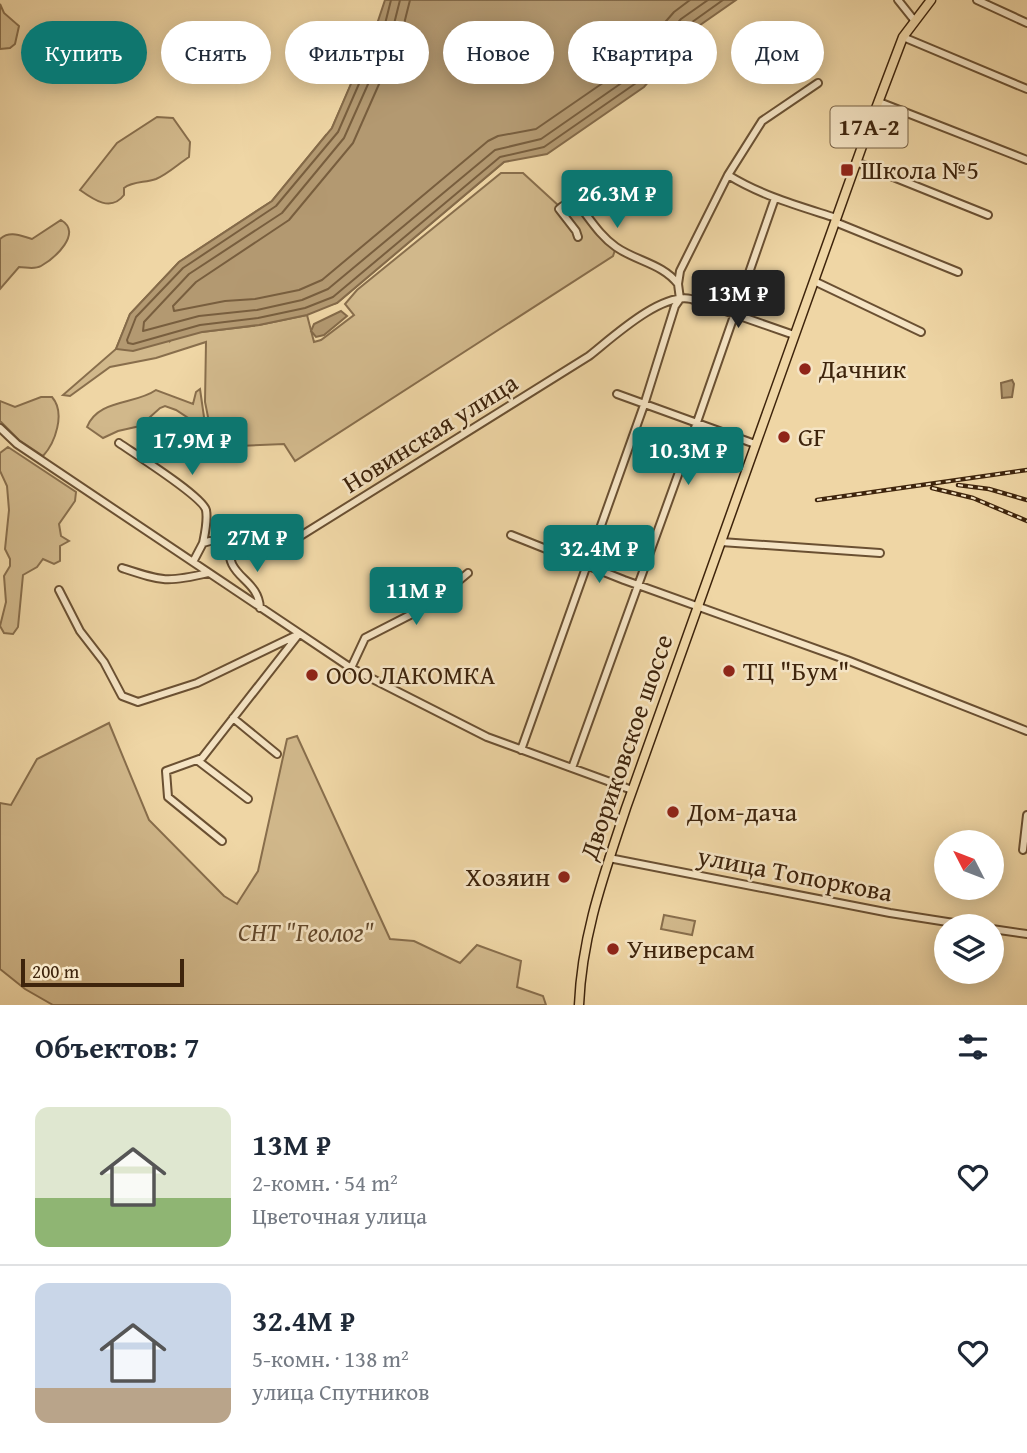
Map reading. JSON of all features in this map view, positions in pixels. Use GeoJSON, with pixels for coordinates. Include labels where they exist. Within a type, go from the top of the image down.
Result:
{"type":"FeatureCollection","features":[{"type":"Feature","properties":{"kind":"main road","name":"Двориковское шоссе"},"geometry":{"type":"LineString","coordinates":[[579,1005],[586,939],[594,901],[632,790],[878,102],[903,37],[931,0]]}},
{"type":"Feature","properties":{"kind":"street"},"geometry":{"type":"LineString","coordinates":[[898,0],[914,20]]}},
{"type":"Feature","properties":{"kind":"street"},"geometry":{"type":"LineString","coordinates":[[977,0],[1027,23]]}},
{"type":"Feature","properties":{"kind":"street"},"geometry":{"type":"LineString","coordinates":[[903,37],[1027,89]]}},
{"type":"Feature","properties":{"kind":"street"},"geometry":{"type":"LineString","coordinates":[[680,299],[680,271],[728,175],[762,121],[817,84]]}},
{"type":"Feature","properties":{"kind":"street"},"geometry":{"type":"LineString","coordinates":[[878,102],[1027,160]]}},
{"type":"Feature","properties":{"kind":"street"},"geometry":{"type":"LineString","coordinates":[[856,162],[988,215]]}},
{"type":"Feature","properties":{"kind":"street"},"geometry":{"type":"LineString","coordinates":[[728,175],[748,187],[836,220],[958,272]]}},
{"type":"Feature","properties":{"kind":"street"},"geometry":{"type":"LineString","coordinates":[[572,768],[736,314],[775,198]]}},
{"type":"Feature","properties":{"kind":"street"},"geometry":{"type":"LineString","coordinates":[[578,237],[559,209],[566,203],[578,204],[600,234],[617,248],[672,276],[678,285]]}},
{"type":"Feature","properties":{"kind":"street"},"geometry":{"type":"LineString","coordinates":[[814,281],[921,332]]}},
{"type":"Feature","properties":{"kind":"street"},"geometry":{"type":"LineString","coordinates":[[521,750],[644,405],[675,306],[684,297],[794,335]]}},
{"type":"Feature","properties":{"kind":"street","name":"Новинская улица"},"geometry":{"type":"LineString","coordinates":[[203,543],[230,540],[294,540],[589,356],[656,307],[680,299]]}},
{"type":"Feature","properties":{"kind":"street"},"geometry":{"type":"LineString","coordinates":[[617,394],[696,425],[755,444]]}},
{"type":"Feature","properties":{"kind":"street"},"geometry":{"type":"LineString","coordinates":[[0,428],[17,444],[351,668],[487,737],[632,790]]}},
{"type":"Feature","properties":{"kind":"street"},"geometry":{"type":"LineString","coordinates":[[119,443],[188,491],[204,506],[206,524],[203,543],[193,562]]}},
{"type":"Feature","properties":{"kind":"street"},"geometry":{"type":"LineString","coordinates":[[511,535],[637,585],[847,660],[1027,731]]}},
{"type":"Feature","properties":{"kind":"street"},"geometry":{"type":"LineString","coordinates":[[230,540],[229,560],[234,570],[257,594],[260,608]]}},
{"type":"Feature","properties":{"kind":"street"},"geometry":{"type":"LineString","coordinates":[[721,542],[880,553]]}},
{"type":"Feature","properties":{"kind":"street"},"geometry":{"type":"LineString","coordinates":[[122,568],[162,581],[208,572]]}},
{"type":"Feature","properties":{"kind":"street"},"geometry":{"type":"LineString","coordinates":[[351,668],[365,638],[410,615],[417,607],[450,588],[468,573]]}},
{"type":"Feature","properties":{"kind":"street"},"geometry":{"type":"LineString","coordinates":[[59,590],[80,631],[104,662],[122,696],[138,702],[197,683],[299,634]]}},
{"type":"Feature","properties":{"kind":"street"},"geometry":{"type":"LineString","coordinates":[[222,841],[169,797],[166,771],[202,758],[299,634]]}},
{"type":"Feature","properties":{"kind":"street"},"geometry":{"type":"LineString","coordinates":[[233,718],[276,754]]}},
{"type":"Feature","properties":{"kind":"street"},"geometry":{"type":"LineString","coordinates":[[197,760],[248,799]]}},
{"type":"Feature","properties":{"kind":"street"},"geometry":{"type":"LineString","coordinates":[[1023,850],[1027,815]]}},
{"type":"Feature","properties":{"kind":"street","name":"улица Топоркова"},"geometry":{"type":"LineString","coordinates":[[609,858],[934,920]]}},
{"type":"Feature","properties":{"kind":"street"},"geometry":{"type":"LineString","coordinates":[[1004,931],[1027,934]]}},
{"type":"Feature","properties":{"kind":"green space"},"geometry":{"type":"Polygon","coordinates":[[[0,4],[4,13],[19,26],[15,44],[10,48],[0,49],[0,4]]]}},
{"type":"Feature","properties":{"kind":"green space"},"geometry":{"type":"Polygon","coordinates":[[[351,84],[400,84],[403,94],[440,130],[474,144],[432,191],[390,229],[374,259],[413,221],[492,157],[504,162],[337,303],[288,311],[239,310],[237,320],[224,312],[199,306],[188,296],[172,289],[165,296],[159,319],[167,324],[170,341],[187,321],[202,332],[259,325],[307,315],[314,342],[321,340],[354,315],[345,304],[357,290],[501,173],[523,173],[559,206],[576,207],[600,237],[615,250],[613,256],[295,461],[284,444],[214,447],[205,402],[206,342],[156,358],[110,367],[70,396],[63,395],[116,349],[130,314],[179,262],[272,201],[326,135],[331,138],[348,138],[354,129],[355,121],[370,113],[366,95],[356,90],[348,98],[332,128],[351,84]]]}},
{"type":"Feature","properties":{"kind":"green space"},"geometry":{"type":"Polygon","coordinates":[[[157,117],[173,118],[190,142],[189,157],[156,179],[124,188],[124,195],[114,203],[102,203],[80,190],[117,143],[157,117]]]}},
{"type":"Feature","properties":{"kind":"green space"},"geometry":{"type":"Polygon","coordinates":[[[61,220],[67,225],[69,232],[59,251],[38,267],[19,267],[0,289],[0,239],[12,234],[32,239],[61,220]]]}},
{"type":"Feature","properties":{"kind":"green space"},"geometry":{"type":"Polygon","coordinates":[[[200,389],[205,424],[199,425],[165,406],[140,426],[103,438],[87,427],[92,418],[108,407],[156,390],[193,404],[196,392],[200,389]]]}},
{"type":"Feature","properties":{"kind":"green space"},"geometry":{"type":"Polygon","coordinates":[[[41,397],[52,397],[58,411],[55,436],[43,456],[19,440],[0,421],[0,401],[15,407],[41,397]]]}},
{"type":"Feature","properties":{"kind":"green space"},"geometry":{"type":"Polygon","coordinates":[[[8,447],[76,492],[75,501],[59,524],[61,536],[69,541],[60,546],[60,561],[54,564],[43,559],[37,567],[23,575],[18,627],[13,634],[4,633],[0,626],[6,602],[4,576],[10,566],[10,559],[5,549],[9,510],[7,486],[0,471],[0,453],[8,447]]]}},
{"type":"Feature","properties":{"kind":"green space","name":"СНТ \"Геолог\""},"geometry":{"type":"Polygon","coordinates":[[[109,723],[149,820],[224,896],[237,904],[258,871],[287,739],[297,736],[390,939],[414,941],[460,963],[477,945],[521,961],[517,987],[543,996],[546,1005],[53,1005],[25,989],[0,969],[0,803],[11,805],[37,759],[109,723]]]}},
{"type":"Feature","properties":{"kind":"green space"},"geometry":{"type":"Polygon","coordinates":[[[664,915],[695,921],[692,935],[661,929],[664,915]]]}},
{"type":"Feature","properties":{"kind":"water"},"geometry":{"type":"Polygon","coordinates":[[[385,0],[736,0],[706,21],[568,21],[568,84],[647,84],[547,154],[504,162],[337,303],[307,315],[259,325],[202,332],[133,351],[116,349],[130,314],[179,262],[272,201],[332,128],[351,84],[429,84],[429,21],[378,21],[385,0]]]}},
{"type":"Feature","properties":{"kind":"water"},"geometry":{"type":"Polygon","coordinates":[[[341,311],[347,316],[324,335],[316,337],[311,331],[314,324],[341,311]]]}},
{"type":"Feature","properties":{"kind":"water"},"geometry":{"type":"Polygon","coordinates":[[[1012,380],[1012,397],[1002,398],[1001,383],[1012,380]]]}},
{"type":"Feature","properties":{"kind":"railway"},"geometry":{"type":"LineString","coordinates":[[817,500],[1027,470]]}},
{"type":"Feature","properties":{"kind":"railway"},"geometry":{"type":"LineString","coordinates":[[958,485],[989,489],[1027,500]]}},
{"type":"Feature","properties":{"kind":"railway"},"geometry":{"type":"LineString","coordinates":[[932,488],[973,498],[1027,521]]}},
{"type":"Feature","properties":{"kind":"place","name":"Школа №5"},"geometry":{"type":"Point","coordinates":[847,170]}},
{"type":"Feature","properties":{"kind":"place","name":"Дачник"},"geometry":{"type":"Point","coordinates":[805,369]}},
{"type":"Feature","properties":{"kind":"place","name":"GF"},"geometry":{"type":"Point","coordinates":[784,437]}},
{"type":"Feature","properties":{"kind":"place","name":"ТЦ \"Бум\""},"geometry":{"type":"Point","coordinates":[729,671]}},
{"type":"Feature","properties":{"kind":"place","name":"ООО ЛАКОМКА"},"geometry":{"type":"Point","coordinates":[312,675]}},
{"type":"Feature","properties":{"kind":"place","name":"Дом-дача"},"geometry":{"type":"Point","coordinates":[673,812]}},
{"type":"Feature","properties":{"kind":"place","name":"Хозяин"},"geometry":{"type":"Point","coordinates":[564,877]}},
{"type":"Feature","properties":{"kind":"place","name":"Универсам"},"geometry":{"type":"Point","coordinates":[613,949]}}]}
